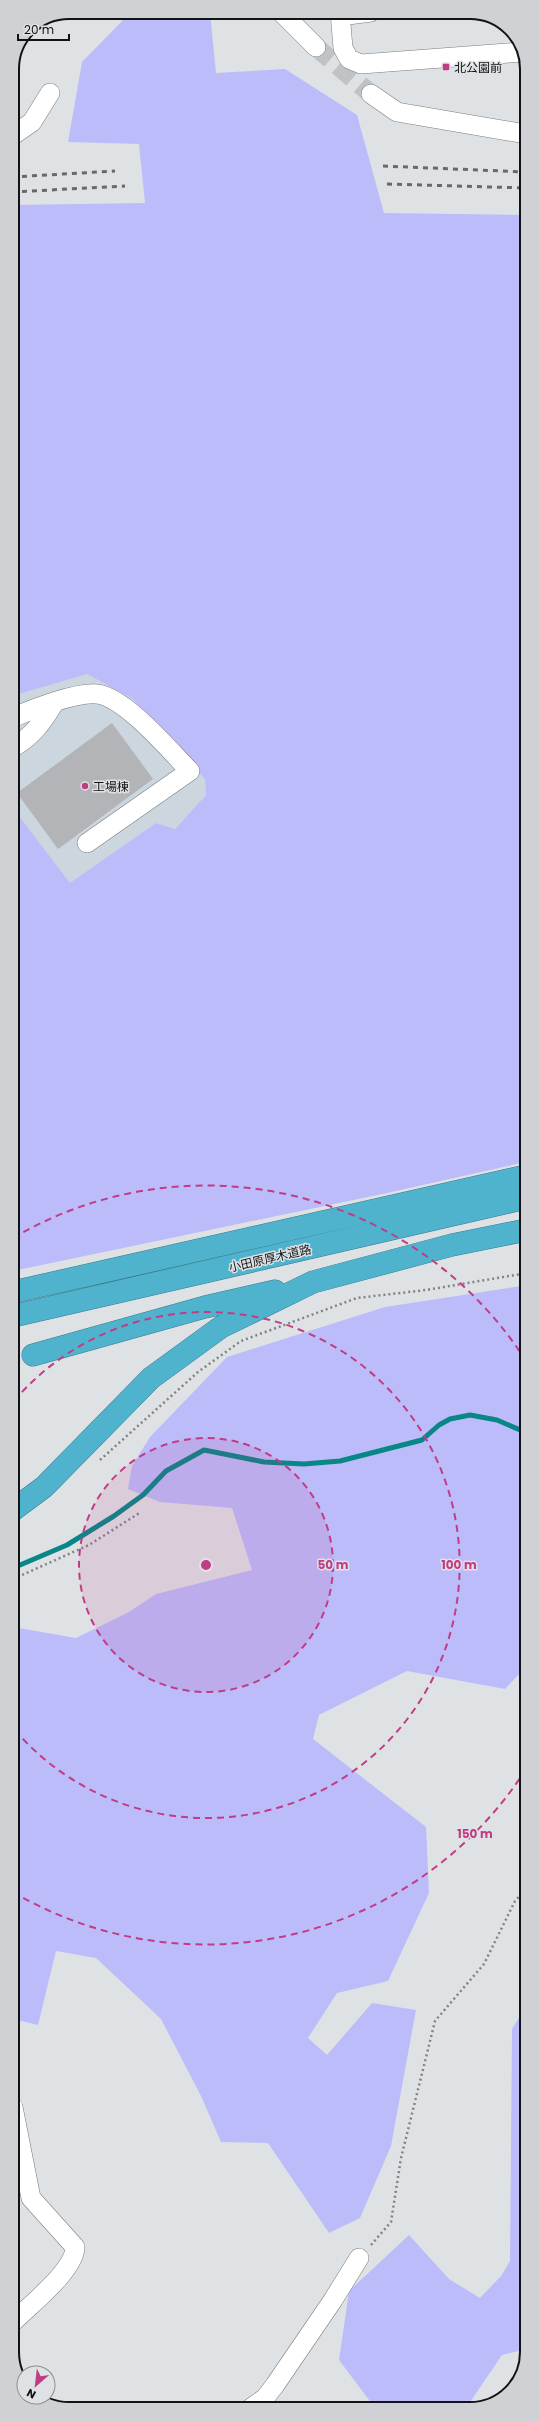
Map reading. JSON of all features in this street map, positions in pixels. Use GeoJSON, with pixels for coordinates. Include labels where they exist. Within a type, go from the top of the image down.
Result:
{"type":"FeatureCollection","features":[{"type":"Feature","properties":{"kind":"highway","name":"小田原厚木道路"},"geometry":{"type":"LineString","coordinates":[[19,1291],[520,1177]]}},
{"type":"Feature","properties":{"kind":"highway","name":"小田原厚木道路"},"geometry":{"type":"LineString","coordinates":[[19,1315],[520,1199]]}},
{"type":"Feature","properties":{"kind":"highway"},"geometry":{"type":"LineString","coordinates":[[33,1355],[205,1307],[313,1282],[452,1245],[520,1231]]}},
{"type":"Feature","properties":{"kind":"highway"},"geometry":{"type":"LineString","coordinates":[[19,1506],[44,1487],[81,1451],[134,1394],[182,1353],[221,1327],[313,1282]]}},
{"type":"Feature","properties":{"kind":"street"},"geometry":{"type":"LineString","coordinates":[[288,19],[316,47]]}},
{"type":"Feature","properties":{"kind":"street"},"geometry":{"type":"LineString","coordinates":[[340,19],[342,48],[349,59],[361,64],[517,52]]}},
{"type":"Feature","properties":{"kind":"street"},"geometry":{"type":"LineString","coordinates":[[19,131],[32,122],[50,93]]}},
{"type":"Feature","properties":{"kind":"street"},"geometry":{"type":"LineString","coordinates":[[371,94],[397,112],[520,133]]}},
{"type":"Feature","properties":{"kind":"street"},"geometry":{"type":"LineString","coordinates":[[19,714],[30,709],[82,695],[97,694],[110,699],[133,714],[190,771],[88,843]]}},
{"type":"Feature","properties":{"kind":"street"},"geometry":{"type":"LineString","coordinates":[[19,744],[42,724],[54,703]]}},
{"type":"Feature","properties":{"kind":"street"},"geometry":{"type":"LineString","coordinates":[[19,2137],[31,2198],[75,2247],[75,2255],[67,2268],[19,2316]]}},
{"type":"Feature","properties":{"kind":"street"},"geometry":{"type":"LineString","coordinates":[[259,2402],[265,2398],[275,2385],[333,2300],[359,2258]]}},
{"type":"Feature","properties":{"kind":"path"},"geometry":{"type":"LineString","coordinates":[[95,1464],[198,1372],[241,1341],[357,1298],[426,1290],[520,1274]]}},
{"type":"Feature","properties":{"kind":"path"},"geometry":{"type":"LineString","coordinates":[[19,1576],[89,1545],[141,1512]]}},
{"type":"Feature","properties":{"kind":"path"},"geometry":{"type":"LineString","coordinates":[[359,2258],[391,2222],[401,2158],[435,2021],[484,1964],[515,1901],[520,1896]]}},
{"type":"Feature","properties":{"kind":"shaded area"},"geometry":{"type":"Polygon","coordinates":[[[124,19],[211,19],[216,73],[285,69],[357,115],[384,213],[520,215],[520,1163],[387,1193],[19,1270],[19,816],[70,883],[156,823],[175,829],[206,795],[205,779],[133,699],[87,674],[19,694],[19,205],[145,203],[139,144],[68,142],[82,62],[124,19]]]}},
{"type":"Feature","properties":{"kind":"shaded area"},"geometry":{"type":"Polygon","coordinates":[[[87,674],[133,699],[205,779],[206,795],[175,829],[156,823],[70,884],[19,816],[19,687],[87,674]]]}},
{"type":"Feature","properties":{"kind":"shaded area"},"geometry":{"type":"Polygon","coordinates":[[[520,1286],[520,1673],[505,1689],[407,1671],[319,1715],[313,1739],[426,1827],[429,1893],[388,1981],[337,1993],[308,2038],[327,2055],[372,2003],[416,2010],[391,2146],[360,2218],[329,2233],[268,2143],[221,2142],[201,2096],[161,2019],[96,1958],[56,1951],[38,2025],[19,2020],[19,1628],[76,1638],[129,1612],[156,1594],[252,1570],[232,1508],[160,1502],[128,1489],[132,1466],[150,1437],[227,1357],[385,1307],[520,1286]]]}},
{"type":"Feature","properties":{"kind":"shaded area"},"geometry":{"type":"Polygon","coordinates":[[[520,2016],[520,2351],[502,2355],[470,2402],[370,2402],[339,2360],[349,2291],[409,2235],[449,2279],[480,2298],[501,2276],[510,2261],[512,2029],[520,2016]]]}},
{"type":"Feature","properties":{"kind":"building","name":"工場棟"},"geometry":{"type":"Polygon","coordinates":[[[112,723],[153,779],[58,849],[19,796],[19,792],[112,723]]]}},
{"type":"Feature","properties":{"kind":"waterway"},"geometry":{"type":"LineString","coordinates":[[19,1565],[67,1545],[114,1516],[143,1495],[166,1471],[204,1450],[264,1462],[304,1464],[340,1461],[422,1440],[439,1425],[450,1419],[470,1415],[497,1420],[520,1430]]}},
{"type":"Feature","properties":{"kind":"tunnel"},"geometry":{"type":"LineString","coordinates":[[316,47],[371,94]]}},
{"type":"Feature","properties":{"kind":"railway"},"geometry":{"type":"LineString","coordinates":[[383,166],[520,172]]}},
{"type":"Feature","properties":{"kind":"railway"},"geometry":{"type":"LineString","coordinates":[[19,177],[115,171]]}},
{"type":"Feature","properties":{"kind":"railway"},"geometry":{"type":"LineString","coordinates":[[387,184],[520,188]]}},
{"type":"Feature","properties":{"kind":"railway"},"geometry":{"type":"LineString","coordinates":[[19,192],[125,186]]}},
{"type":"Feature","properties":{"kind":"place","name":"北公園前"},"geometry":{"type":"Point","coordinates":[446,67]}},
{"type":"Feature","properties":{"kind":"place","name":"工場棟"},"geometry":{"type":"Point","coordinates":[85,786]}}]}
